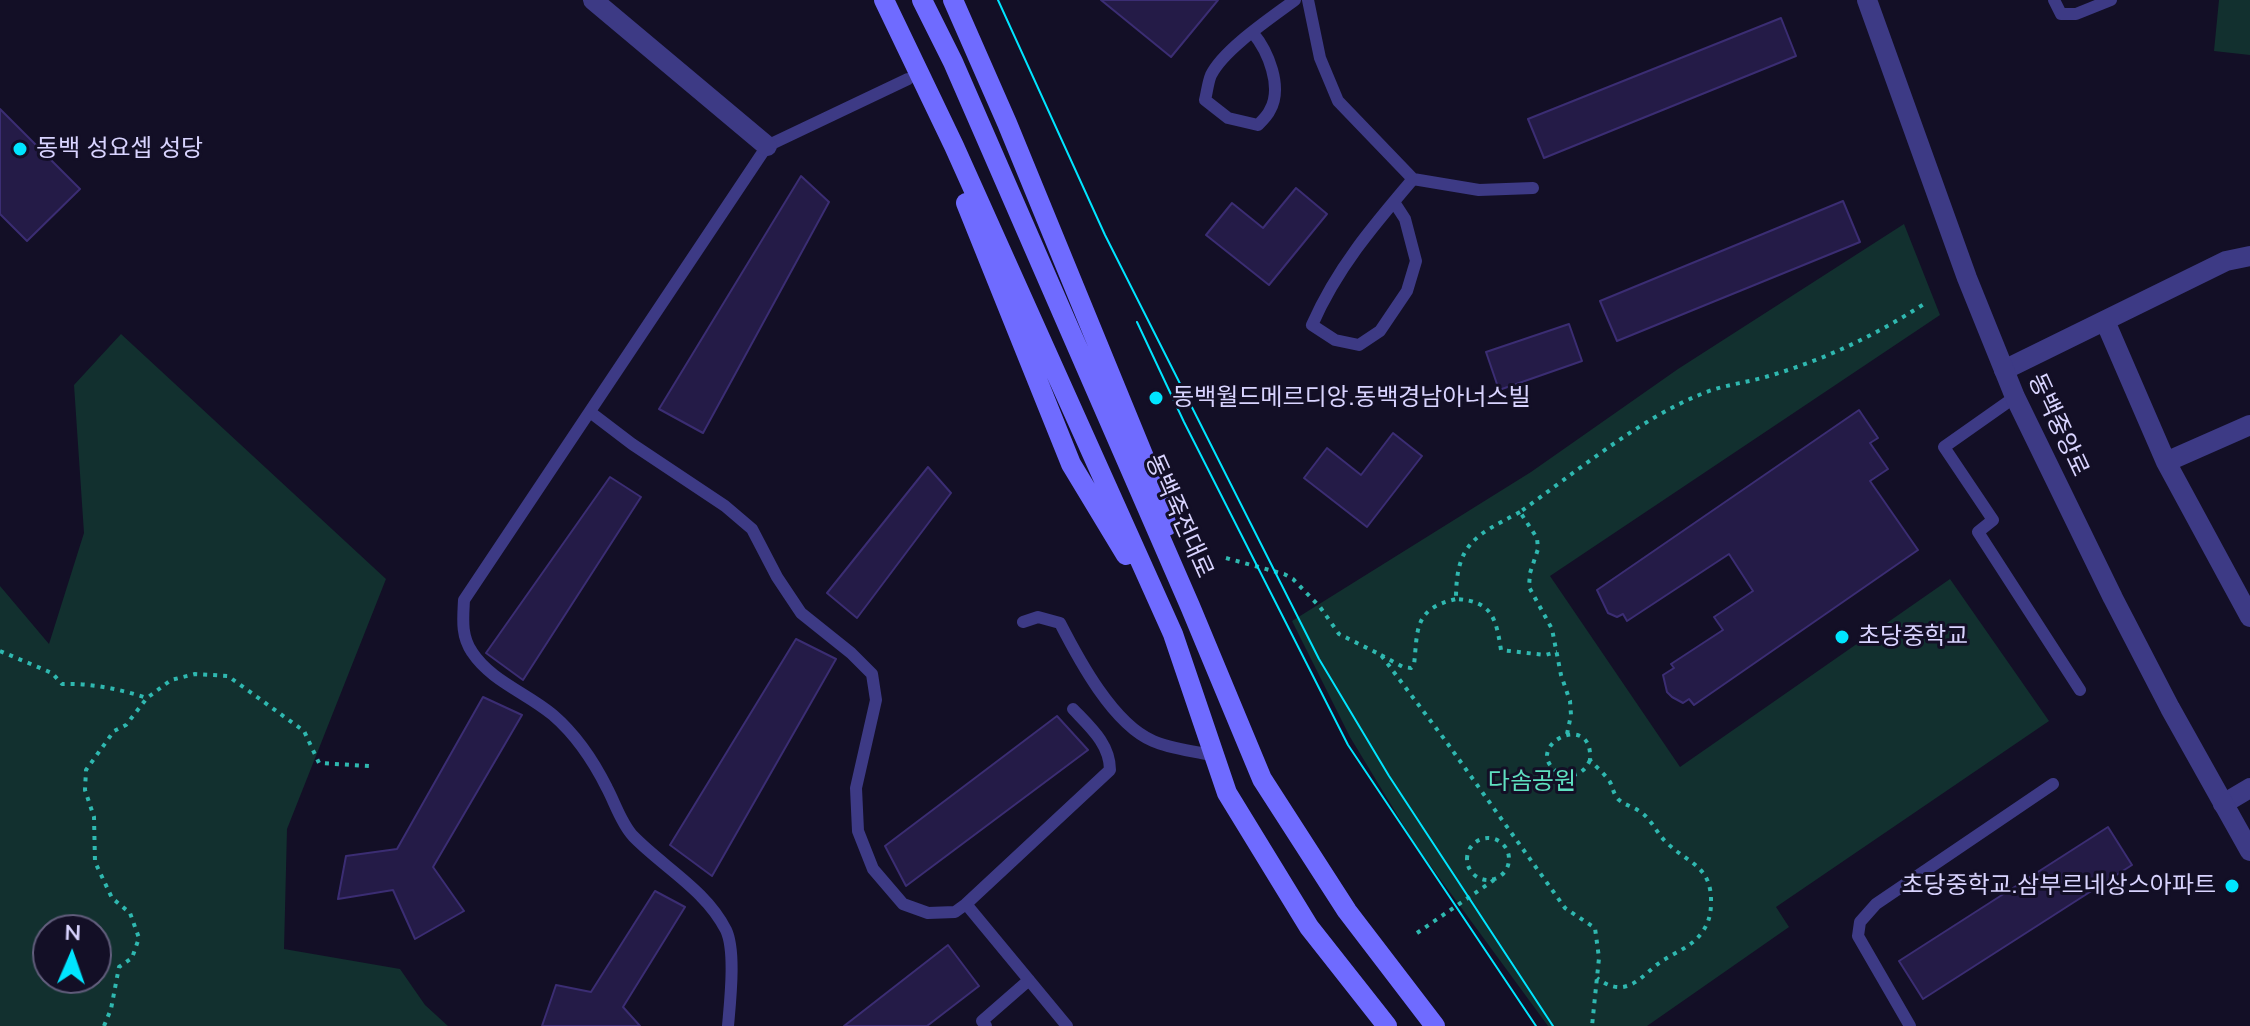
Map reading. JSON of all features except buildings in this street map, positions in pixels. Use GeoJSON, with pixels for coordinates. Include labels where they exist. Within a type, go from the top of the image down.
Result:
{"type":"FeatureCollection","features":[{"type":"Feature","properties":{"kind":"main road"},"geometry":{"type":"LineString","coordinates":[[870,0],[949,160],[1071,464],[1173,634]]}},
{"type":"Feature","properties":{"kind":"main road"},"geometry":{"type":"LineString","coordinates":[[884,0],[961,160],[1173,634],[1227,793],[1309,927],[1387,1026]]}},
{"type":"Feature","properties":{"kind":"main road","name":"동백죽전대로"},"geometry":{"type":"LineString","coordinates":[[922,0],[953,62],[1262,779],[1347,911],[1435,1026]]}},
{"type":"Feature","properties":{"kind":"main road"},"geometry":{"type":"LineString","coordinates":[[953,0],[1007,123],[1153,479],[1190,606]]}},
{"type":"Feature","properties":{"kind":"street"},"geometry":{"type":"LineString","coordinates":[[593,0],[767,146]]}},
{"type":"Feature","properties":{"kind":"street","name":"동백중앙로"},"geometry":{"type":"LineString","coordinates":[[1867,0],[1967,278],[2015,397],[2108,587],[2250,851]]}},
{"type":"Feature","properties":{"kind":"street"},"geometry":{"type":"LineString","coordinates":[[2004,370],[2226,261],[2250,256]]}},
{"type":"Feature","properties":{"kind":"street"},"geometry":{"type":"LineString","coordinates":[[2105,321],[2166,462],[2248,609]]}},
{"type":"Feature","properties":{"kind":"street"},"geometry":{"type":"LineString","coordinates":[[2166,462],[2250,425]]}},
{"type":"Feature","properties":{"kind":"street"},"geometry":{"type":"LineString","coordinates":[[2223,804],[2250,788]]}},
{"type":"Feature","properties":{"kind":"lane"},"geometry":{"type":"LineString","coordinates":[[1253,33],[1265,48],[1274,77],[1272,108],[1258,125],[1228,118],[1205,100],[1211,75],[1235,47],[1295,0]]}},
{"type":"Feature","properties":{"kind":"lane"},"geometry":{"type":"LineString","coordinates":[[1308,0],[1320,58],[1338,101],[1413,179],[1479,190],[1533,188]]}},
{"type":"Feature","properties":{"kind":"lane"},"geometry":{"type":"LineString","coordinates":[[2054,0],[2061,14],[2069,16],[2111,0]]}},
{"type":"Feature","properties":{"kind":"lane"},"geometry":{"type":"LineString","coordinates":[[728,1026],[732,980],[727,931],[701,895],[656,860],[629,832],[606,784],[580,746],[553,715],[500,680],[474,655],[464,639],[464,600],[767,146],[908,79]]}},
{"type":"Feature","properties":{"kind":"lane"},"geometry":{"type":"LineString","coordinates":[[1394,202],[1405,219],[1416,261],[1407,291],[1380,331],[1359,345],[1335,340],[1312,325],[1327,290],[1373,227],[1413,179]]}},
{"type":"Feature","properties":{"kind":"lane"},"geometry":{"type":"LineString","coordinates":[[2015,397],[1944,447],[1993,520],[1978,532],[2080,690]]}},
{"type":"Feature","properties":{"kind":"lane"},"geometry":{"type":"LineString","coordinates":[[590,412],[725,506],[752,529],[777,577],[801,613],[872,674],[876,700],[856,788],[858,831],[873,869],[903,904],[928,913],[955,912],[1110,770],[1110,756],[1098,735],[1073,709]]}},
{"type":"Feature","properties":{"kind":"lane"},"geometry":{"type":"LineString","coordinates":[[1023,622],[1038,617],[1060,623],[1087,675],[1124,718],[1152,740],[1214,756]]}},
{"type":"Feature","properties":{"kind":"lane"},"geometry":{"type":"LineString","coordinates":[[1910,1026],[1858,936],[1860,922],[1876,904],[2053,784]]}},
{"type":"Feature","properties":{"kind":"lane"},"geometry":{"type":"LineString","coordinates":[[966,904],[1067,1026]]}},
{"type":"Feature","properties":{"kind":"lane"},"geometry":{"type":"LineString","coordinates":[[986,1026],[982,1021],[1029,980]]}},
{"type":"Feature","properties":{"kind":"path"},"geometry":{"type":"LineString","coordinates":[[1456,599],[1460,558],[1467,547],[1651,420],[1700,394],[1842,351],[1924,304]]}},
{"type":"Feature","properties":{"kind":"path"},"geometry":{"type":"LineString","coordinates":[[1520,512],[1537,538],[1538,549],[1529,587],[1535,602],[1548,619],[1570,701],[1567,734]]}},
{"type":"Feature","properties":{"kind":"path"},"geometry":{"type":"LineString","coordinates":[[1226,558],[1293,579],[1320,607],[1339,634],[1403,667],[1411,668],[1415,659],[1418,624],[1435,607],[1456,599],[1483,605],[1494,615],[1501,650],[1545,655],[1557,652]]}},
{"type":"Feature","properties":{"kind":"path"},"geometry":{"type":"LineString","coordinates":[[0,651],[52,673],[62,684],[76,683],[147,698]]}},
{"type":"Feature","properties":{"kind":"path"},"geometry":{"type":"LineString","coordinates":[[1381,655],[1565,908],[1595,928],[1598,941],[1597,978],[1592,1026]]}},
{"type":"Feature","properties":{"kind":"path"},"geometry":{"type":"LineString","coordinates":[[104,1026],[111,1009],[119,967],[132,958],[139,938],[130,913],[112,898],[95,862],[94,817],[85,790],[86,770],[114,731],[126,725],[147,698],[171,680],[195,674],[228,676],[304,731],[319,763],[369,766]]}},
{"type":"Feature","properties":{"kind":"path"},"geometry":{"type":"LineString","coordinates":[[1567,734],[1585,741],[1590,760],[1583,771],[1562,775],[1548,759],[1548,752],[1555,739],[1567,734]]}},
{"type":"Feature","properties":{"kind":"path"},"geometry":{"type":"LineString","coordinates":[[1590,760],[1610,782],[1613,793],[1620,801],[1646,817],[1668,845],[1701,869],[1707,878],[1711,899],[1708,922],[1685,949],[1663,959],[1643,977],[1623,987],[1610,988],[1597,978]]}},
{"type":"Feature","properties":{"kind":"path"},"geometry":{"type":"LineString","coordinates":[[1503,844],[1509,831]]}},
{"type":"Feature","properties":{"kind":"path"},"geometry":{"type":"LineString","coordinates":[[1417,933],[1500,876],[1505,871],[1509,857],[1503,844],[1490,837],[1476,841],[1467,851],[1470,871],[1481,879],[1500,876]]}},
{"type":"Feature","properties":{"kind":"green space"},"geometry":{"type":"Polygon","coordinates":[[[2219,0],[2250,0],[2250,55],[2214,51],[2219,0]]]}},
{"type":"Feature","properties":{"kind":"green space","name":"다솜공원"},"geometry":{"type":"Polygon","coordinates":[[[1904,224],[1940,315],[1550,576],[1680,767],[1950,579],[2049,721],[1776,907],[1789,927],[1647,1026],[1548,1026],[1416,846],[1350,737],[1292,621],[1531,472],[1678,369],[1904,224]]]}},
{"type":"Feature","properties":{"kind":"green space"},"geometry":{"type":"Polygon","coordinates":[[[121,334],[386,579],[287,829],[284,949],[400,969],[425,1005],[448,1026],[0,1026],[0,586],[49,644],[84,533],[74,385],[121,334]]]}},
{"type":"Feature","properties":{"kind":"tram line"},"geometry":{"type":"LineString","coordinates":[[998,0],[1105,235],[1319,659],[1389,776],[1553,1026]]}},
{"type":"Feature","properties":{"kind":"tram line"},"geometry":{"type":"LineString","coordinates":[[1137,322],[1184,422],[1348,745],[1536,1026]]}},
{"type":"Feature","properties":{"kind":"place","name":"동백 성요셉 성당"},"geometry":{"type":"Point","coordinates":[20,149]}},
{"type":"Feature","properties":{"kind":"place","name":"동백월드메르디앙.동백경남아너스빌"},"geometry":{"type":"Point","coordinates":[1156,398]}},
{"type":"Feature","properties":{"kind":"place","name":"초당중학교"},"geometry":{"type":"Point","coordinates":[1842,637]}},
{"type":"Feature","properties":{"kind":"place","name":"초당중학교.삼부르네상스아파트"},"geometry":{"type":"Point","coordinates":[2232,886]}}]}
